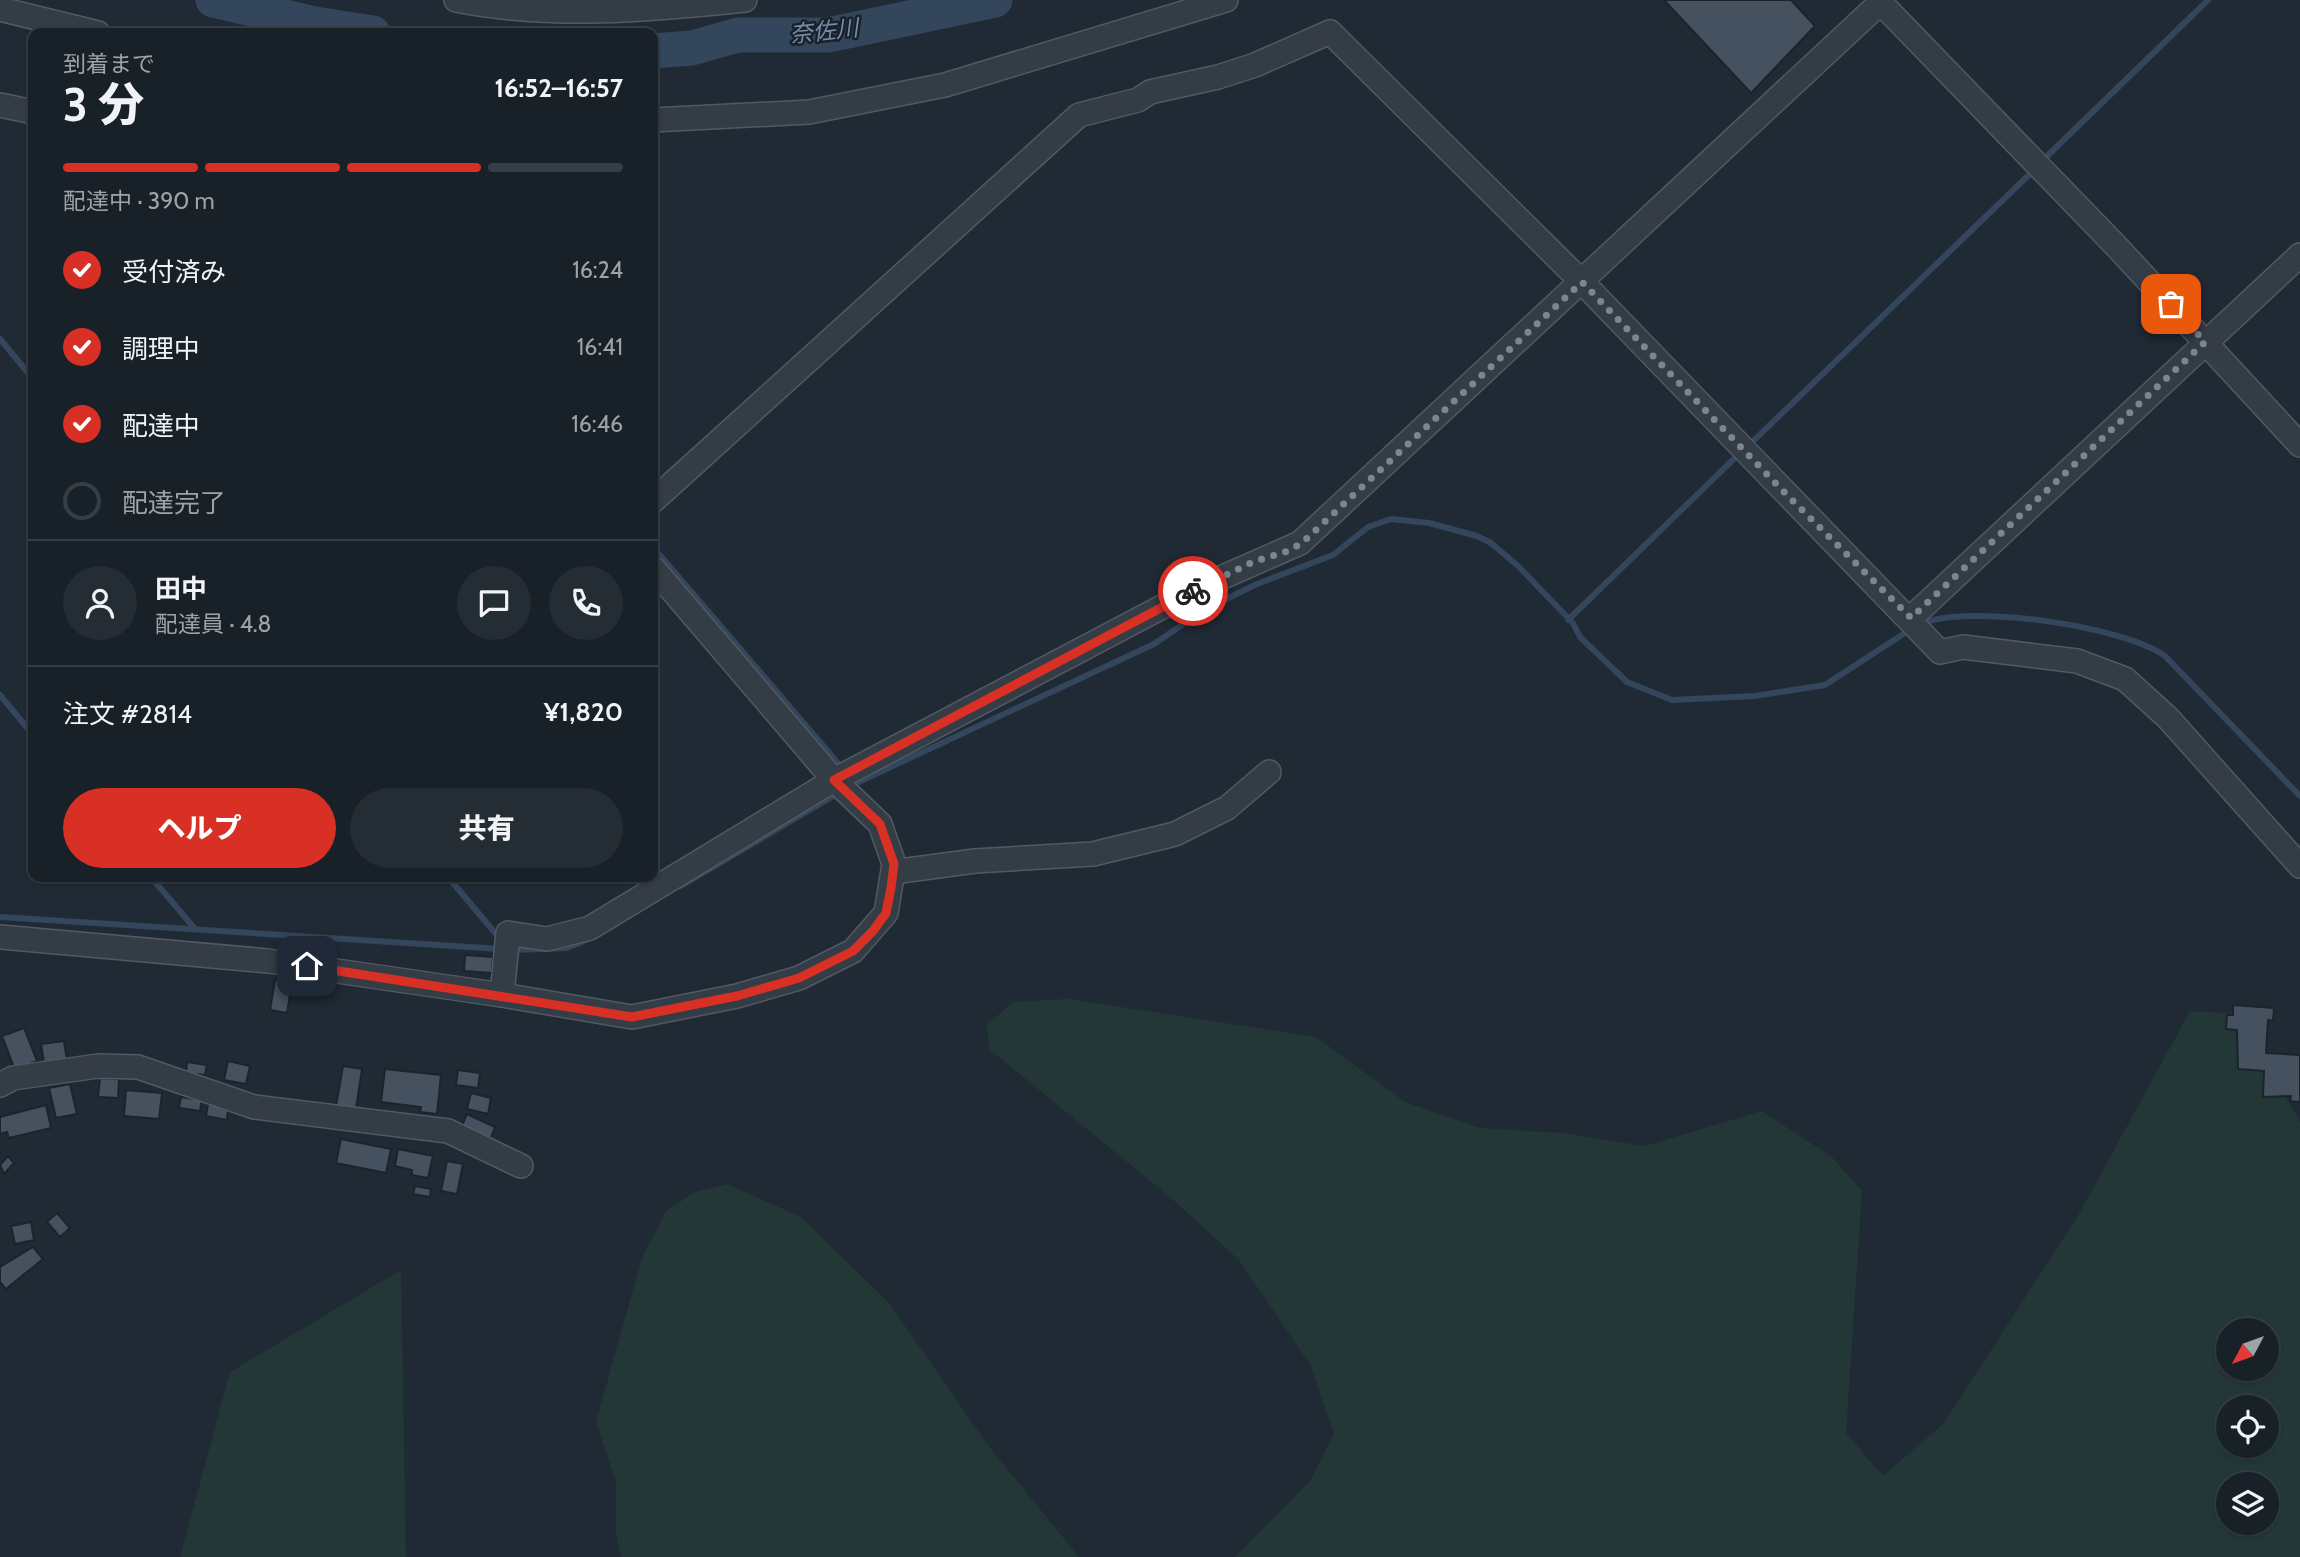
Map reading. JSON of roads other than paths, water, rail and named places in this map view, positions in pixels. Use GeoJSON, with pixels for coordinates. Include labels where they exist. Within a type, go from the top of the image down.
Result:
{"type":"FeatureCollection","features":[{"type":"Feature","properties":{"kind":"street"},"geometry":{"type":"LineString","coordinates":[[456,0],[521,10],[645,11],[746,0]]}},
{"type":"Feature","properties":{"kind":"street"},"geometry":{"type":"LineString","coordinates":[[658,120],[809,112],[945,85],[1226,0]]}},
{"type":"Feature","properties":{"kind":"street"},"geometry":{"type":"LineString","coordinates":[[502,995],[508,933],[547,939],[590,928],[834,780],[1198,588],[1300,544],[1879,1],[2118,248],[2300,445]]}},
{"type":"Feature","properties":{"kind":"street"},"geometry":{"type":"LineString","coordinates":[[0,9],[78,28]]}},
{"type":"Feature","properties":{"kind":"street"},"geometry":{"type":"LineString","coordinates":[[658,496],[1079,115],[1138,100],[1150,92],[1218,77],[1255,65],[1330,32],[1582,282],[1785,493],[1911,618],[1941,652],[1963,647],[2077,661],[2125,679],[2168,718],[2300,866]]}},
{"type":"Feature","properties":{"kind":"street"},"geometry":{"type":"LineString","coordinates":[[0,105],[28,111]]}},
{"type":"Feature","properties":{"kind":"street"},"geometry":{"type":"LineString","coordinates":[[1911,618],[2300,255]]}},
{"type":"Feature","properties":{"kind":"street"},"geometry":{"type":"LineString","coordinates":[[0,937],[268,961],[632,1017],[737,996],[799,978],[853,951],[886,913],[894,864],[880,824],[834,780],[658,574]]}},
{"type":"Feature","properties":{"kind":"street"},"geometry":{"type":"LineString","coordinates":[[893,872],[975,861],[1093,854],[1175,834],[1227,808],[1269,772]]}},
{"type":"Feature","properties":{"kind":"street"},"geometry":{"type":"LineString","coordinates":[[0,1085],[13,1078],[98,1066],[138,1067],[254,1107],[448,1131],[521,1166]]}},
{"type":"Feature","properties":{"kind":"waterway","name":"奈佐川"},"geometry":{"type":"LineString","coordinates":[[213,0],[341,28]]}},
{"type":"Feature","properties":{"kind":"waterway","name":"奈佐川"},"geometry":{"type":"LineString","coordinates":[[658,51],[692,48],[738,35],[828,35],[995,0]]}},
{"type":"Feature","properties":{"kind":"waterway"},"geometry":{"type":"LineString","coordinates":[[2042,161],[2208,0]]}},
{"type":"Feature","properties":{"kind":"waterway"},"geometry":{"type":"LineString","coordinates":[[1748,446],[2035,169]]}},
{"type":"Feature","properties":{"kind":"waterway"},"geometry":{"type":"LineString","coordinates":[[0,339],[28,373]]}},
{"type":"Feature","properties":{"kind":"waterway"},"geometry":{"type":"LineString","coordinates":[[1568,620],[1740,453]]}},
{"type":"Feature","properties":{"kind":"waterway"},"geometry":{"type":"LineString","coordinates":[[850,786],[1154,644],[1204,610],[1257,584],[1333,555],[1368,527],[1391,519],[1429,523],[1477,536],[1491,543],[1518,566],[1573,623],[1580,637],[1627,682],[1672,700],[1755,696],[1825,685],[1911,629]]}},
{"type":"Feature","properties":{"kind":"waterway"},"geometry":{"type":"LineString","coordinates":[[658,553],[843,769]]}},
{"type":"Feature","properties":{"kind":"waterway"},"geometry":{"type":"LineString","coordinates":[[1921,624],[1943,618],[2007,617],[2081,627],[2144,645],[2165,656],[2300,796]]}},
{"type":"Feature","properties":{"kind":"waterway"},"geometry":{"type":"LineString","coordinates":[[0,695],[28,729]]}},
{"type":"Feature","properties":{"kind":"waterway"},"geometry":{"type":"LineString","coordinates":[[681,886],[840,792]]}},
{"type":"Feature","properties":{"kind":"waterway"},"geometry":{"type":"LineString","coordinates":[[155,882],[195,929]]}},
{"type":"Feature","properties":{"kind":"waterway"},"geometry":{"type":"LineString","coordinates":[[452,882],[501,940]]}},
{"type":"Feature","properties":{"kind":"waterway"},"geometry":{"type":"LineString","coordinates":[[0,917],[501,949]]}},
{"type":"Feature","properties":{"kind":"waterway"},"geometry":{"type":"LineString","coordinates":[[512,950],[567,948],[596,936]]}}]}
